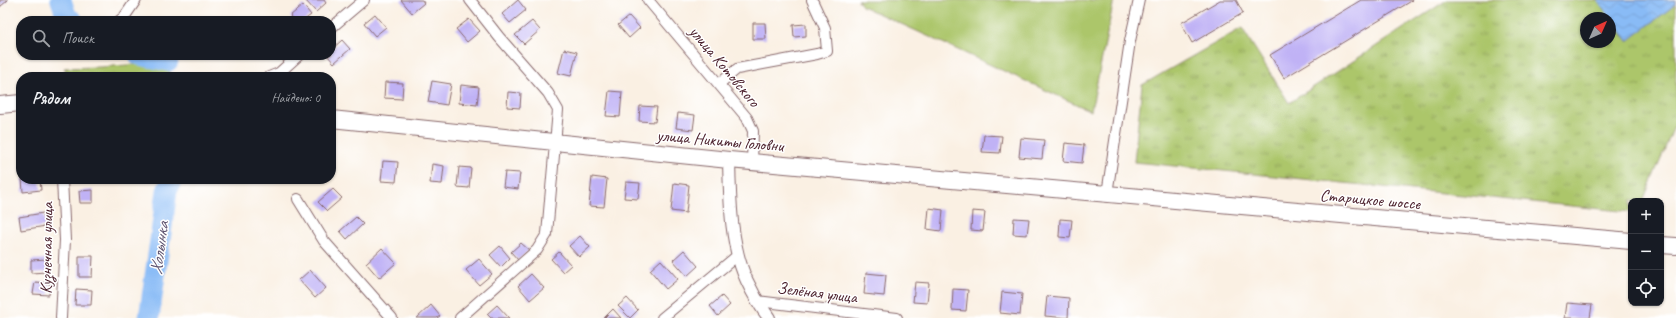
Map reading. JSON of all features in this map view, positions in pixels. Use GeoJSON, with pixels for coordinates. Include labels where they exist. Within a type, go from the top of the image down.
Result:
{"type":"FeatureCollection","features":[{"type":"Feature","properties":{"kind":"main road"},"geometry":{"type":"LineString","coordinates":[[0,105],[16,103]]}},
{"type":"Feature","properties":{"kind":"main road","name":"улица Никиты Головни"},"geometry":{"type":"LineString","coordinates":[[336,120],[729,160],[1107,194]]}},
{"type":"Feature","properties":{"kind":"main road","name":"Старицкое шоссе"},"geometry":{"type":"LineString","coordinates":[[1107,194],[1628,242]]}},
{"type":"Feature","properties":{"kind":"main road"},"geometry":{"type":"LineString","coordinates":[[1664,245],[1676,246]]}},
{"type":"Feature","properties":{"kind":"street"},"geometry":{"type":"LineString","coordinates":[[125,16],[136,0]]}},
{"type":"Feature","properties":{"kind":"street"},"geometry":{"type":"LineString","coordinates":[[336,24],[364,0]]}},
{"type":"Feature","properties":{"kind":"street"},"geometry":{"type":"LineString","coordinates":[[460,318],[537,250],[547,234],[558,110],[548,93],[499,37],[470,0]]}},
{"type":"Feature","properties":{"kind":"street","name":"улица Котовского"},"geometry":{"type":"LineString","coordinates":[[648,0],[747,118],[753,131],[752,162]]}},
{"type":"Feature","properties":{"kind":"street"},"geometry":{"type":"LineString","coordinates":[[719,84],[737,69],[827,51],[825,28],[812,0]]}},
{"type":"Feature","properties":{"kind":"street"},"geometry":{"type":"LineString","coordinates":[[1107,194],[1130,41],[1139,0]]}},
{"type":"Feature","properties":{"kind":"street"},"geometry":{"type":"LineString","coordinates":[[280,72],[293,60]]}},
{"type":"Feature","properties":{"kind":"street"},"geometry":{"type":"LineString","coordinates":[[729,160],[730,205],[738,255],[746,280],[757,301],[769,318]]}},
{"type":"Feature","properties":{"kind":"street","name":"Кузнечная улица"},"geometry":{"type":"LineString","coordinates":[[61,318],[65,240],[62,184]]}},
{"type":"Feature","properties":{"kind":"street"},"geometry":{"type":"LineString","coordinates":[[298,199],[324,240],[392,318]]}},
{"type":"Feature","properties":{"kind":"street"},"geometry":{"type":"LineString","coordinates":[[662,318],[738,255]]}},
{"type":"Feature","properties":{"kind":"street","name":"Зелёная улица"},"geometry":{"type":"LineString","coordinates":[[757,301],[897,318]]}},
{"type":"Feature","properties":{"kind":"green space"},"geometry":{"type":"Polygon","coordinates":[[[858,0],[1114,0],[1091,111],[862,6],[858,0]]]}},
{"type":"Feature","properties":{"kind":"green space"},"geometry":{"type":"Polygon","coordinates":[[[1447,0],[1676,0],[1676,122],[1644,198],[1628,198],[1628,212],[1134,162],[1142,85],[1242,28],[1289,103],[1447,0]]]}},
{"type":"Feature","properties":{"kind":"green space"},"geometry":{"type":"Polygon","coordinates":[[[152,63],[168,68],[170,72],[67,72],[64,68],[152,63]]]}},
{"type":"Feature","properties":{"kind":"water"},"geometry":{"type":"Polygon","coordinates":[[[1597,0],[1676,0],[1676,4],[1628,41],[1616,25],[1616,12],[1606,12],[1597,0]]]}},
{"type":"Feature","properties":{"kind":"building"},"geometry":{"type":"Polygon","coordinates":[[[0,0],[8,0],[0,7],[0,0]]]}},
{"type":"Feature","properties":{"kind":"building"},"geometry":{"type":"Polygon","coordinates":[[[305,0],[324,0],[326,3],[316,12],[305,0]]]}},
{"type":"Feature","properties":{"kind":"building"},"geometry":{"type":"Polygon","coordinates":[[[401,0],[422,0],[424,3],[412,13],[401,0]]]}},
{"type":"Feature","properties":{"kind":"building"},"geometry":{"type":"Polygon","coordinates":[[[518,0],[526,10],[510,23],[502,14],[518,0]]]}},
{"type":"Feature","properties":{"kind":"building"},"geometry":{"type":"Polygon","coordinates":[[[1220,0],[1236,0],[1243,13],[1192,43],[1181,23],[1220,0]]]}},
{"type":"Feature","properties":{"kind":"building"},"geometry":{"type":"Polygon","coordinates":[[[1361,0],[1413,0],[1284,78],[1270,55],[1361,0]]]}},
{"type":"Feature","properties":{"kind":"building"},"geometry":{"type":"Polygon","coordinates":[[[303,5],[311,15],[310,16],[290,16],[303,5]]]}},
{"type":"Feature","properties":{"kind":"building"},"geometry":{"type":"Polygon","coordinates":[[[375,14],[386,27],[375,36],[364,23],[375,14]]]}},
{"type":"Feature","properties":{"kind":"building"},"geometry":{"type":"Polygon","coordinates":[[[629,16],[640,28],[629,38],[618,25],[629,16]]]}},
{"type":"Feature","properties":{"kind":"building"},"geometry":{"type":"Polygon","coordinates":[[[469,19],[480,31],[467,42],[456,29],[469,19]]]}},
{"type":"Feature","properties":{"kind":"building"},"geometry":{"type":"Polygon","coordinates":[[[532,21],[540,30],[524,44],[515,35],[532,21]]]}},
{"type":"Feature","properties":{"kind":"building"},"geometry":{"type":"Polygon","coordinates":[[[753,23],[765,23],[766,39],[753,39],[753,23]]]}},
{"type":"Feature","properties":{"kind":"building"},"geometry":{"type":"Polygon","coordinates":[[[806,24],[806,36],[794,37],[793,25],[806,24]]]}},
{"type":"Feature","properties":{"kind":"building"},"geometry":{"type":"Polygon","coordinates":[[[342,40],[350,49],[334,63],[331,60],[336,60],[336,45],[342,40]]]}},
{"type":"Feature","properties":{"kind":"building"},"geometry":{"type":"Polygon","coordinates":[[[564,49],[577,52],[571,76],[558,73],[564,49]]]}},
{"type":"Feature","properties":{"kind":"building"},"geometry":{"type":"Polygon","coordinates":[[[432,81],[451,84],[447,105],[428,102],[432,81]]]}},
{"type":"Feature","properties":{"kind":"building"},"geometry":{"type":"Polygon","coordinates":[[[385,82],[403,83],[402,99],[384,98],[385,82]]]}},
{"type":"Feature","properties":{"kind":"building"},"geometry":{"type":"Polygon","coordinates":[[[461,85],[479,87],[477,105],[459,103],[461,85]]]}},
{"type":"Feature","properties":{"kind":"building"},"geometry":{"type":"Polygon","coordinates":[[[609,91],[622,92],[620,117],[606,116],[609,91]]]}},
{"type":"Feature","properties":{"kind":"building"},"geometry":{"type":"Polygon","coordinates":[[[508,92],[521,93],[520,108],[507,107],[508,92]]]}},
{"type":"Feature","properties":{"kind":"building"},"geometry":{"type":"Polygon","coordinates":[[[640,106],[657,107],[655,122],[639,121],[640,106]]]}},
{"type":"Feature","properties":{"kind":"building"},"geometry":{"type":"Polygon","coordinates":[[[678,113],[695,115],[693,130],[676,128],[678,113]]]}},
{"type":"Feature","properties":{"kind":"building"},"geometry":{"type":"Polygon","coordinates":[[[984,135],[1002,136],[1000,153],[982,152],[984,135]]]}},
{"type":"Feature","properties":{"kind":"building"},"geometry":{"type":"Polygon","coordinates":[[[1021,138],[1044,140],[1042,159],[1019,157],[1021,138]]]}},
{"type":"Feature","properties":{"kind":"building"},"geometry":{"type":"Polygon","coordinates":[[[1065,143],[1084,145],[1082,163],[1063,161],[1065,143]]]}},
{"type":"Feature","properties":{"kind":"building"},"geometry":{"type":"Polygon","coordinates":[[[383,161],[398,162],[396,182],[381,181],[383,161]]]}},
{"type":"Feature","properties":{"kind":"building"},"geometry":{"type":"Polygon","coordinates":[[[432,164],[444,166],[442,184],[430,183],[432,164]]]}},
{"type":"Feature","properties":{"kind":"building"},"geometry":{"type":"Polygon","coordinates":[[[459,167],[471,168],[469,188],[457,187],[459,167]]]}},
{"type":"Feature","properties":{"kind":"building"},"geometry":{"type":"Polygon","coordinates":[[[505,172],[520,173],[518,189],[503,187],[505,172]]]}},
{"type":"Feature","properties":{"kind":"building"},"geometry":{"type":"Polygon","coordinates":[[[592,177],[607,179],[604,207],[589,206],[592,177]]]}},
{"type":"Feature","properties":{"kind":"building"},"geometry":{"type":"Polygon","coordinates":[[[626,182],[640,183],[638,199],[624,198],[626,182]]]}},
{"type":"Feature","properties":{"kind":"building"},"geometry":{"type":"Polygon","coordinates":[[[674,183],[689,185],[686,213],[671,211],[674,183]]]}},
{"type":"Feature","properties":{"kind":"building"},"geometry":{"type":"Polygon","coordinates":[[[22,184],[40,184],[41,190],[23,192],[22,184]]]}},
{"type":"Feature","properties":{"kind":"building"},"geometry":{"type":"Polygon","coordinates":[[[333,189],[342,198],[327,211],[318,202],[333,189]]]}},
{"type":"Feature","properties":{"kind":"building"},"geometry":{"type":"Polygon","coordinates":[[[93,190],[93,203],[80,203],[79,191],[93,190]]]}},
{"type":"Feature","properties":{"kind":"building"},"geometry":{"type":"Polygon","coordinates":[[[929,208],[943,210],[941,231],[927,229],[929,208]]]}},
{"type":"Feature","properties":{"kind":"building"},"geometry":{"type":"Polygon","coordinates":[[[972,211],[985,212],[983,231],[971,230],[972,211]]]}},
{"type":"Feature","properties":{"kind":"building"},"geometry":{"type":"Polygon","coordinates":[[[43,213],[46,226],[21,230],[19,217],[43,213]]]}},
{"type":"Feature","properties":{"kind":"building"},"geometry":{"type":"Polygon","coordinates":[[[356,217],[363,224],[347,239],[340,231],[356,217]]]}},
{"type":"Feature","properties":{"kind":"building"},"geometry":{"type":"Polygon","coordinates":[[[1014,218],[1029,219],[1027,235],[1013,234],[1014,218]]]}},
{"type":"Feature","properties":{"kind":"building"},"geometry":{"type":"Polygon","coordinates":[[[1060,219],[1072,220],[1070,238],[1059,237],[1060,219]]]}},
{"type":"Feature","properties":{"kind":"building"},"geometry":{"type":"Polygon","coordinates":[[[580,236],[590,247],[579,257],[569,246],[580,236]]]}},
{"type":"Feature","properties":{"kind":"building"},"geometry":{"type":"Polygon","coordinates":[[[521,243],[529,250],[518,260],[511,252],[521,243]]]}},
{"type":"Feature","properties":{"kind":"building"},"geometry":{"type":"Polygon","coordinates":[[[500,246],[510,258],[501,267],[490,255],[500,246]]]}},
{"type":"Feature","properties":{"kind":"building"},"geometry":{"type":"Polygon","coordinates":[[[382,248],[396,263],[379,278],[366,263],[382,248]]]}},
{"type":"Feature","properties":{"kind":"building"},"geometry":{"type":"Polygon","coordinates":[[[684,250],[698,266],[687,276],[673,260],[684,250]]]}},
{"type":"Feature","properties":{"kind":"building"},"geometry":{"type":"Polygon","coordinates":[[[559,252],[571,265],[563,272],[551,259],[559,252]]]}},
{"type":"Feature","properties":{"kind":"building"},"geometry":{"type":"Polygon","coordinates":[[[79,256],[93,256],[92,277],[79,277],[79,256]]]}},
{"type":"Feature","properties":{"kind":"building"},"geometry":{"type":"Polygon","coordinates":[[[47,259],[47,272],[31,273],[31,260],[47,259]]]}},
{"type":"Feature","properties":{"kind":"building"},"geometry":{"type":"Polygon","coordinates":[[[479,259],[492,274],[479,285],[466,270],[479,259]]]}},
{"type":"Feature","properties":{"kind":"building"},"geometry":{"type":"Polygon","coordinates":[[[661,260],[678,279],[666,289],[650,270],[661,260]]]}},
{"type":"Feature","properties":{"kind":"building"},"geometry":{"type":"Polygon","coordinates":[[[310,270],[326,288],[315,298],[299,280],[310,270]]]}},
{"type":"Feature","properties":{"kind":"building"},"geometry":{"type":"Polygon","coordinates":[[[866,273],[886,275],[884,296],[864,294],[866,273]]]}},
{"type":"Feature","properties":{"kind":"building"},"geometry":{"type":"Polygon","coordinates":[[[531,274],[544,288],[530,300],[518,286],[531,274]]]}},
{"type":"Feature","properties":{"kind":"building"},"geometry":{"type":"Polygon","coordinates":[[[35,282],[50,283],[49,295],[33,294],[35,282]]]}},
{"type":"Feature","properties":{"kind":"building"},"geometry":{"type":"Polygon","coordinates":[[[915,282],[929,283],[927,303],[913,302],[915,282]]]}},
{"type":"Feature","properties":{"kind":"building"},"geometry":{"type":"Polygon","coordinates":[[[76,289],[92,290],[91,305],[75,305],[76,289]]]}},
{"type":"Feature","properties":{"kind":"building"},"geometry":{"type":"Polygon","coordinates":[[[953,289],[968,290],[966,311],[952,310],[953,289]]]}},
{"type":"Feature","properties":{"kind":"building"},"geometry":{"type":"Polygon","coordinates":[[[1002,292],[1022,294],[1020,315],[1000,313],[1002,292]]]}},
{"type":"Feature","properties":{"kind":"building"},"geometry":{"type":"Polygon","coordinates":[[[722,296],[730,305],[718,316],[710,306],[722,296]]]}},
{"type":"Feature","properties":{"kind":"building"},"geometry":{"type":"Polygon","coordinates":[[[1047,296],[1069,298],[1068,318],[1045,316],[1047,296]]]}},
{"type":"Feature","properties":{"kind":"building"},"geometry":{"type":"Polygon","coordinates":[[[627,298],[638,310],[630,318],[618,306],[627,298]]]}},
{"type":"Feature","properties":{"kind":"building"},"geometry":{"type":"Polygon","coordinates":[[[1567,303],[1592,305],[1590,318],[1565,318],[1567,303]]]}},
{"type":"Feature","properties":{"kind":"building"},"geometry":{"type":"Polygon","coordinates":[[[431,305],[440,316],[437,318],[417,318],[431,305]]]}},
{"type":"Feature","properties":{"kind":"building"},"geometry":{"type":"Polygon","coordinates":[[[497,305],[509,318],[491,318],[487,314],[497,305]]]}},
{"type":"Feature","properties":{"kind":"building"},"geometry":{"type":"Polygon","coordinates":[[[613,309],[621,318],[604,318],[613,309]]]}},
{"type":"Feature","properties":{"kind":"waterway","name":"Холынка"},"geometry":{"type":"LineString","coordinates":[[61,0],[66,16]]}},
{"type":"Feature","properties":{"kind":"waterway","name":"Холынка"},"geometry":{"type":"LineString","coordinates":[[163,60],[168,61]]}},
{"type":"Feature","properties":{"kind":"waterway","name":"Холынка"},"geometry":{"type":"LineString","coordinates":[[149,318],[167,191],[170,184]]}}]}
